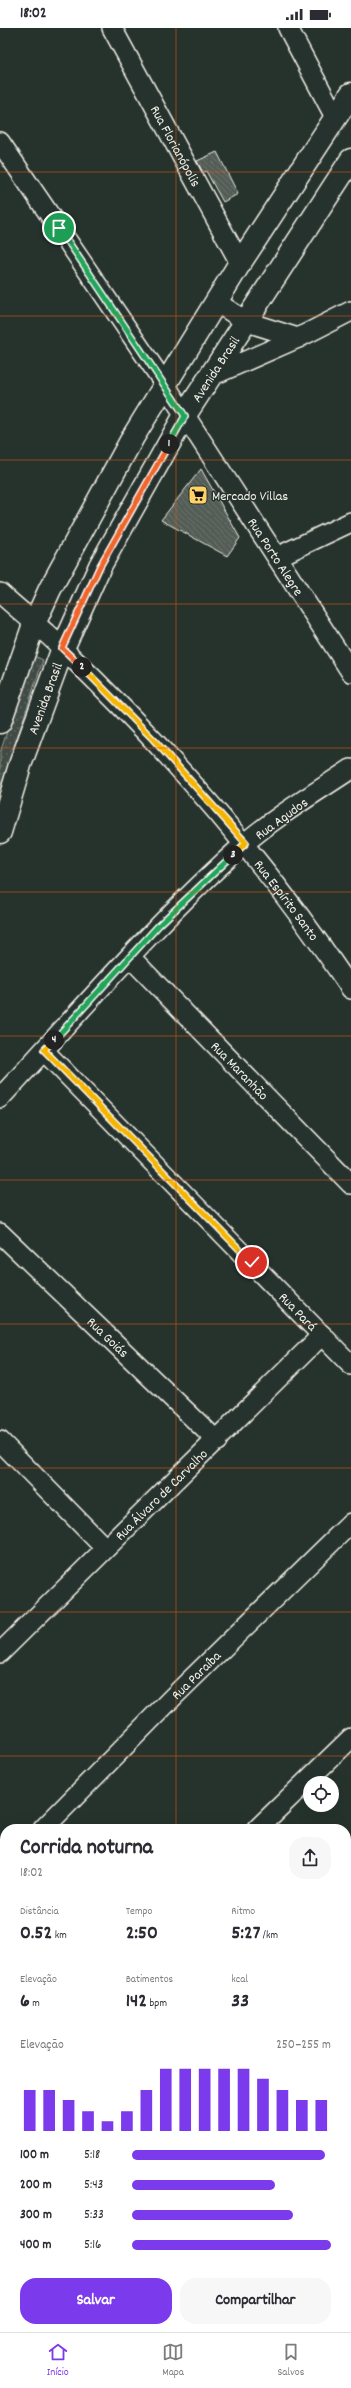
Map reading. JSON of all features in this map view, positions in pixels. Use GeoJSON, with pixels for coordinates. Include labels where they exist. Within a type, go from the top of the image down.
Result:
{"type":"FeatureCollection","features":[{"type":"Feature","properties":{"kind":"main road"},"geometry":{"type":"LineString","coordinates":[[0,722],[34,624],[70,550],[164,383],[240,263],[351,94]]}},
{"type":"Feature","properties":{"kind":"main road","name":"Avenida Brasil"},"geometry":{"type":"LineString","coordinates":[[0,832],[20,765],[62,648],[100,566],[185,416],[209,377],[247,322],[351,160]]}},
{"type":"Feature","properties":{"kind":"street","name":"Rua Florianópolis"},"geometry":{"type":"LineString","coordinates":[[112,28],[240,263]]}},
{"type":"Feature","properties":{"kind":"street"},"geometry":{"type":"LineString","coordinates":[[288,28],[335,117]]}},
{"type":"Feature","properties":{"kind":"street","name":"Rua Porto Alegre"},"geometry":{"type":"LineString","coordinates":[[0,142],[164,383],[351,672]]}},
{"type":"Feature","properties":{"kind":"street"},"geometry":{"type":"LineString","coordinates":[[216,302],[247,322],[298,338]]}},
{"type":"Feature","properties":{"kind":"street"},"geometry":{"type":"LineString","coordinates":[[209,377],[298,338],[351,311]]}},
{"type":"Feature","properties":{"kind":"street"},"geometry":{"type":"LineString","coordinates":[[276,557],[351,522]]}},
{"type":"Feature","properties":{"kind":"street","name":"Rua Espírito Santo"},"geometry":{"type":"LineString","coordinates":[[0,593],[62,648],[153,739],[246,843],[351,989]]}},
{"type":"Feature","properties":{"kind":"street","name":"Rua Agudos"},"geometry":{"type":"LineString","coordinates":[[0,1098],[165,920],[246,843],[351,770]]}},
{"type":"Feature","properties":{"kind":"street","name":"Rua Maranhão"},"geometry":{"type":"LineString","coordinates":[[130,957],[351,1184]]}},
{"type":"Feature","properties":{"kind":"street","name":"Rua Pará"},"geometry":{"type":"LineString","coordinates":[[44,1050],[351,1365]]}},
{"type":"Feature","properties":{"kind":"street","name":"Rua Goiás"},"geometry":{"type":"LineString","coordinates":[[0,1233],[217,1441]]}},
{"type":"Feature","properties":{"kind":"street","name":"Rua Álvaro de Carvalho"},"geometry":{"type":"LineString","coordinates":[[0,1653],[105,1548],[217,1441],[322,1335]]}},
{"type":"Feature","properties":{"kind":"street"},"geometry":{"type":"LineString","coordinates":[[0,1441],[105,1548]]}},
{"type":"Feature","properties":{"kind":"street","name":"Rua Paraíba"},"geometry":{"type":"LineString","coordinates":[[48,1824],[173,1697],[351,1523]]}},
{"type":"Feature","properties":{"kind":"street"},"geometry":{"type":"LineString","coordinates":[[262,1824],[351,1738]]}},
{"type":"Feature","properties":{"kind":"shaded area"},"geometry":{"type":"Polygon","coordinates":[[[32,655],[43,660],[0,789],[0,753],[32,655]]]}},
{"type":"Feature","properties":{"kind":"building"},"geometry":{"type":"Polygon","coordinates":[[[217,152],[238,194],[223,202],[206,171],[203,173],[197,161],[217,152]]]}},
{"type":"Feature","properties":{"kind":"building","name":"Mercado Villas"},"geometry":{"type":"Polygon","coordinates":[[[201,469],[240,538],[227,556],[161,520],[201,469]]]}},
{"type":"Feature","properties":{"kind":"place","name":"Mercado Villas"},"geometry":{"type":"Point","coordinates":[198,495]}},
{"type":"Feature","properties":{"kind":"route"},"geometry":{"type":"LineString","coordinates":[[59,228],[119,315],[185,416],[133,505],[100,566],[62,648],[153,739],[246,843],[159,925],[44,1050],[252,1262]]}}]}
